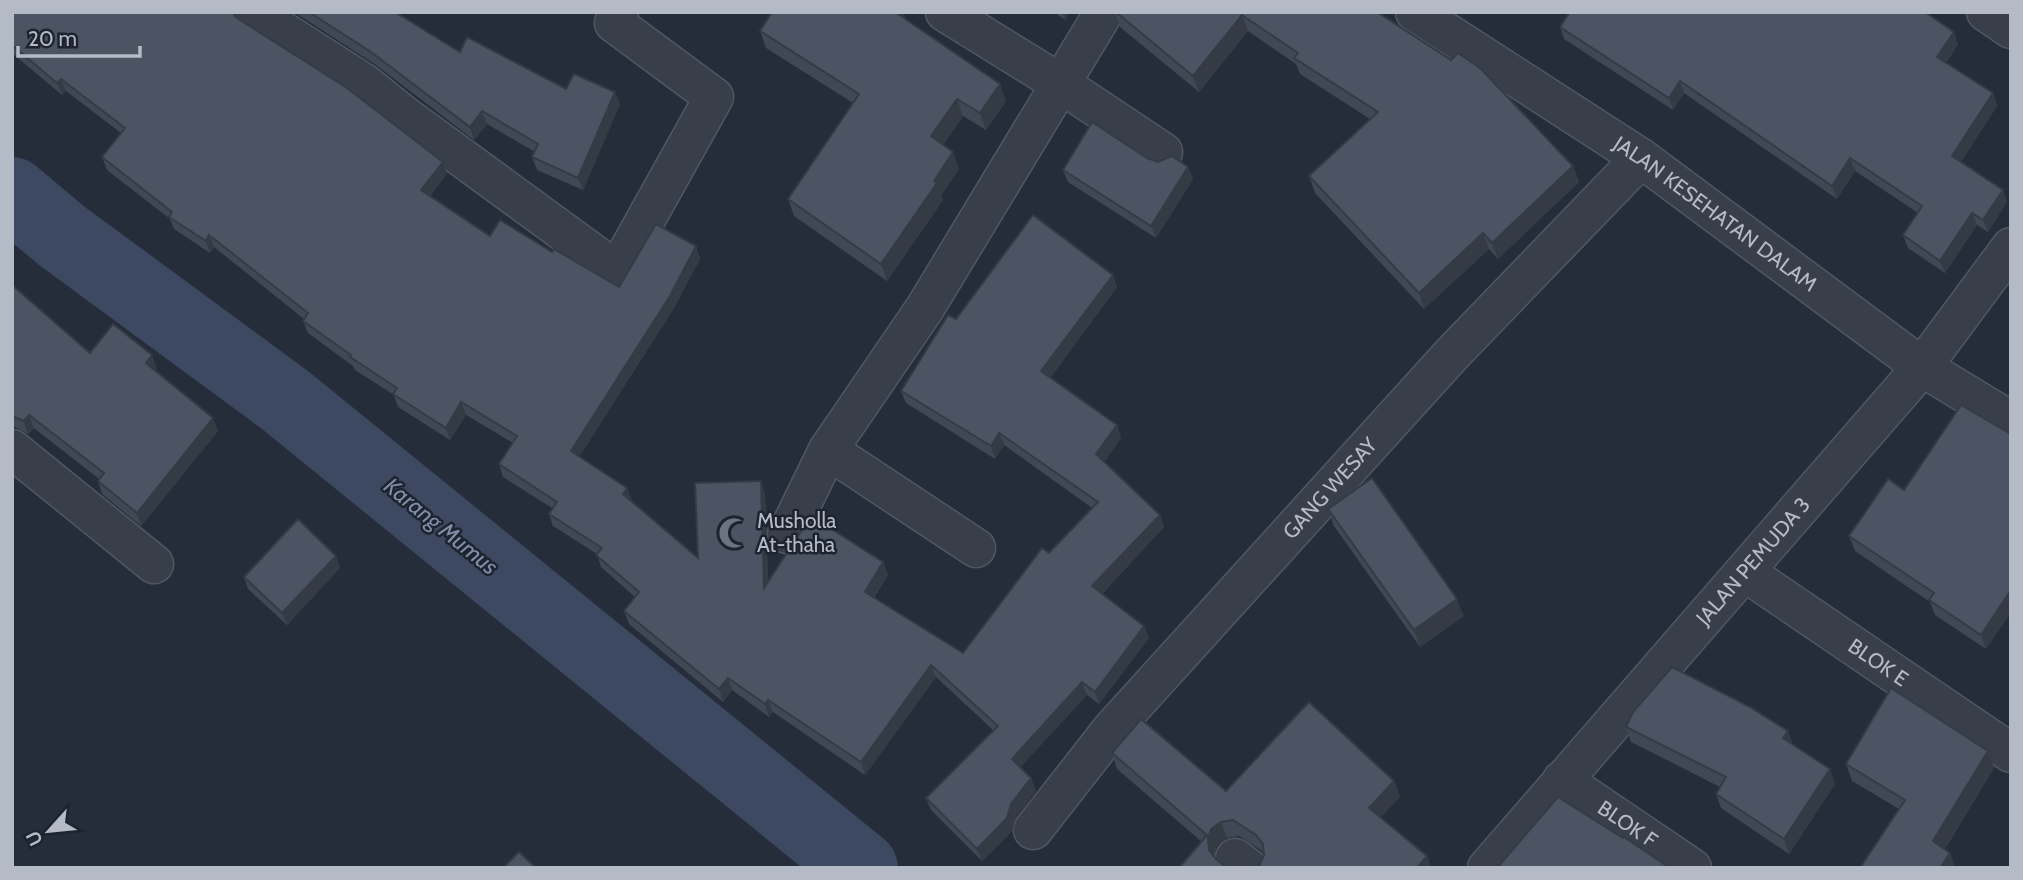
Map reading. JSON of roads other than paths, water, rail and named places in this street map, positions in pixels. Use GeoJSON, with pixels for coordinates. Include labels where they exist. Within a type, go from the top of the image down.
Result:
{"type":"FeatureCollection","features":[{"type":"Feature","properties":{"kind":"street"},"geometry":{"type":"LineString","coordinates":[[260,14],[364,83],[617,271],[714,97],[614,23],[619,12]]}},
{"type":"Feature","properties":{"kind":"street"},"geometry":{"type":"LineString","coordinates":[[945,12],[1163,152]]}},
{"type":"Feature","properties":{"kind":"street"},"geometry":{"type":"LineString","coordinates":[[788,534],[828,450],[925,308],[1104,12]]}},
{"type":"Feature","properties":{"kind":"street","name":"JALAN KESEHATAN DALAM"},"geometry":{"type":"LineString","coordinates":[[1415,12],[1641,158],[1922,367],[2011,421]]}},
{"type":"Feature","properties":{"kind":"street"},"geometry":{"type":"LineString","coordinates":[[1986,12],[2011,29]]}},
{"type":"Feature","properties":{"kind":"street","name":"GANG WESAY"},"geometry":{"type":"LineString","coordinates":[[1033,830],[1112,729],[1443,364],[1641,158]]}},
{"type":"Feature","properties":{"kind":"street","name":"JALAN PEMUDA 3"},"geometry":{"type":"LineString","coordinates":[[1487,868],[1922,367],[2011,247]]}},
{"type":"Feature","properties":{"kind":"street"},"geometry":{"type":"LineString","coordinates":[[12,449],[154,564]]}},
{"type":"Feature","properties":{"kind":"street"},"geometry":{"type":"LineString","coordinates":[[828,450],[976,548]]}},
{"type":"Feature","properties":{"kind":"street","name":"BLOK E"},"geometry":{"type":"LineString","coordinates":[[1745,572],[2011,753]]}},
{"type":"Feature","properties":{"kind":"street","name":"BLOK F"},"geometry":{"type":"LineString","coordinates":[[1562,780],[1692,868]]}},
{"type":"Feature","properties":{"kind":"waterway","name":"Karang Mumus"},"geometry":{"type":"LineString","coordinates":[[12,194],[62,236],[285,400],[861,868]]}},
{"type":"Feature","properties":{"kind":"place","name":"Musholla At-thaha"},"geometry":{"type":"Point","coordinates":[734,533]}}]}
